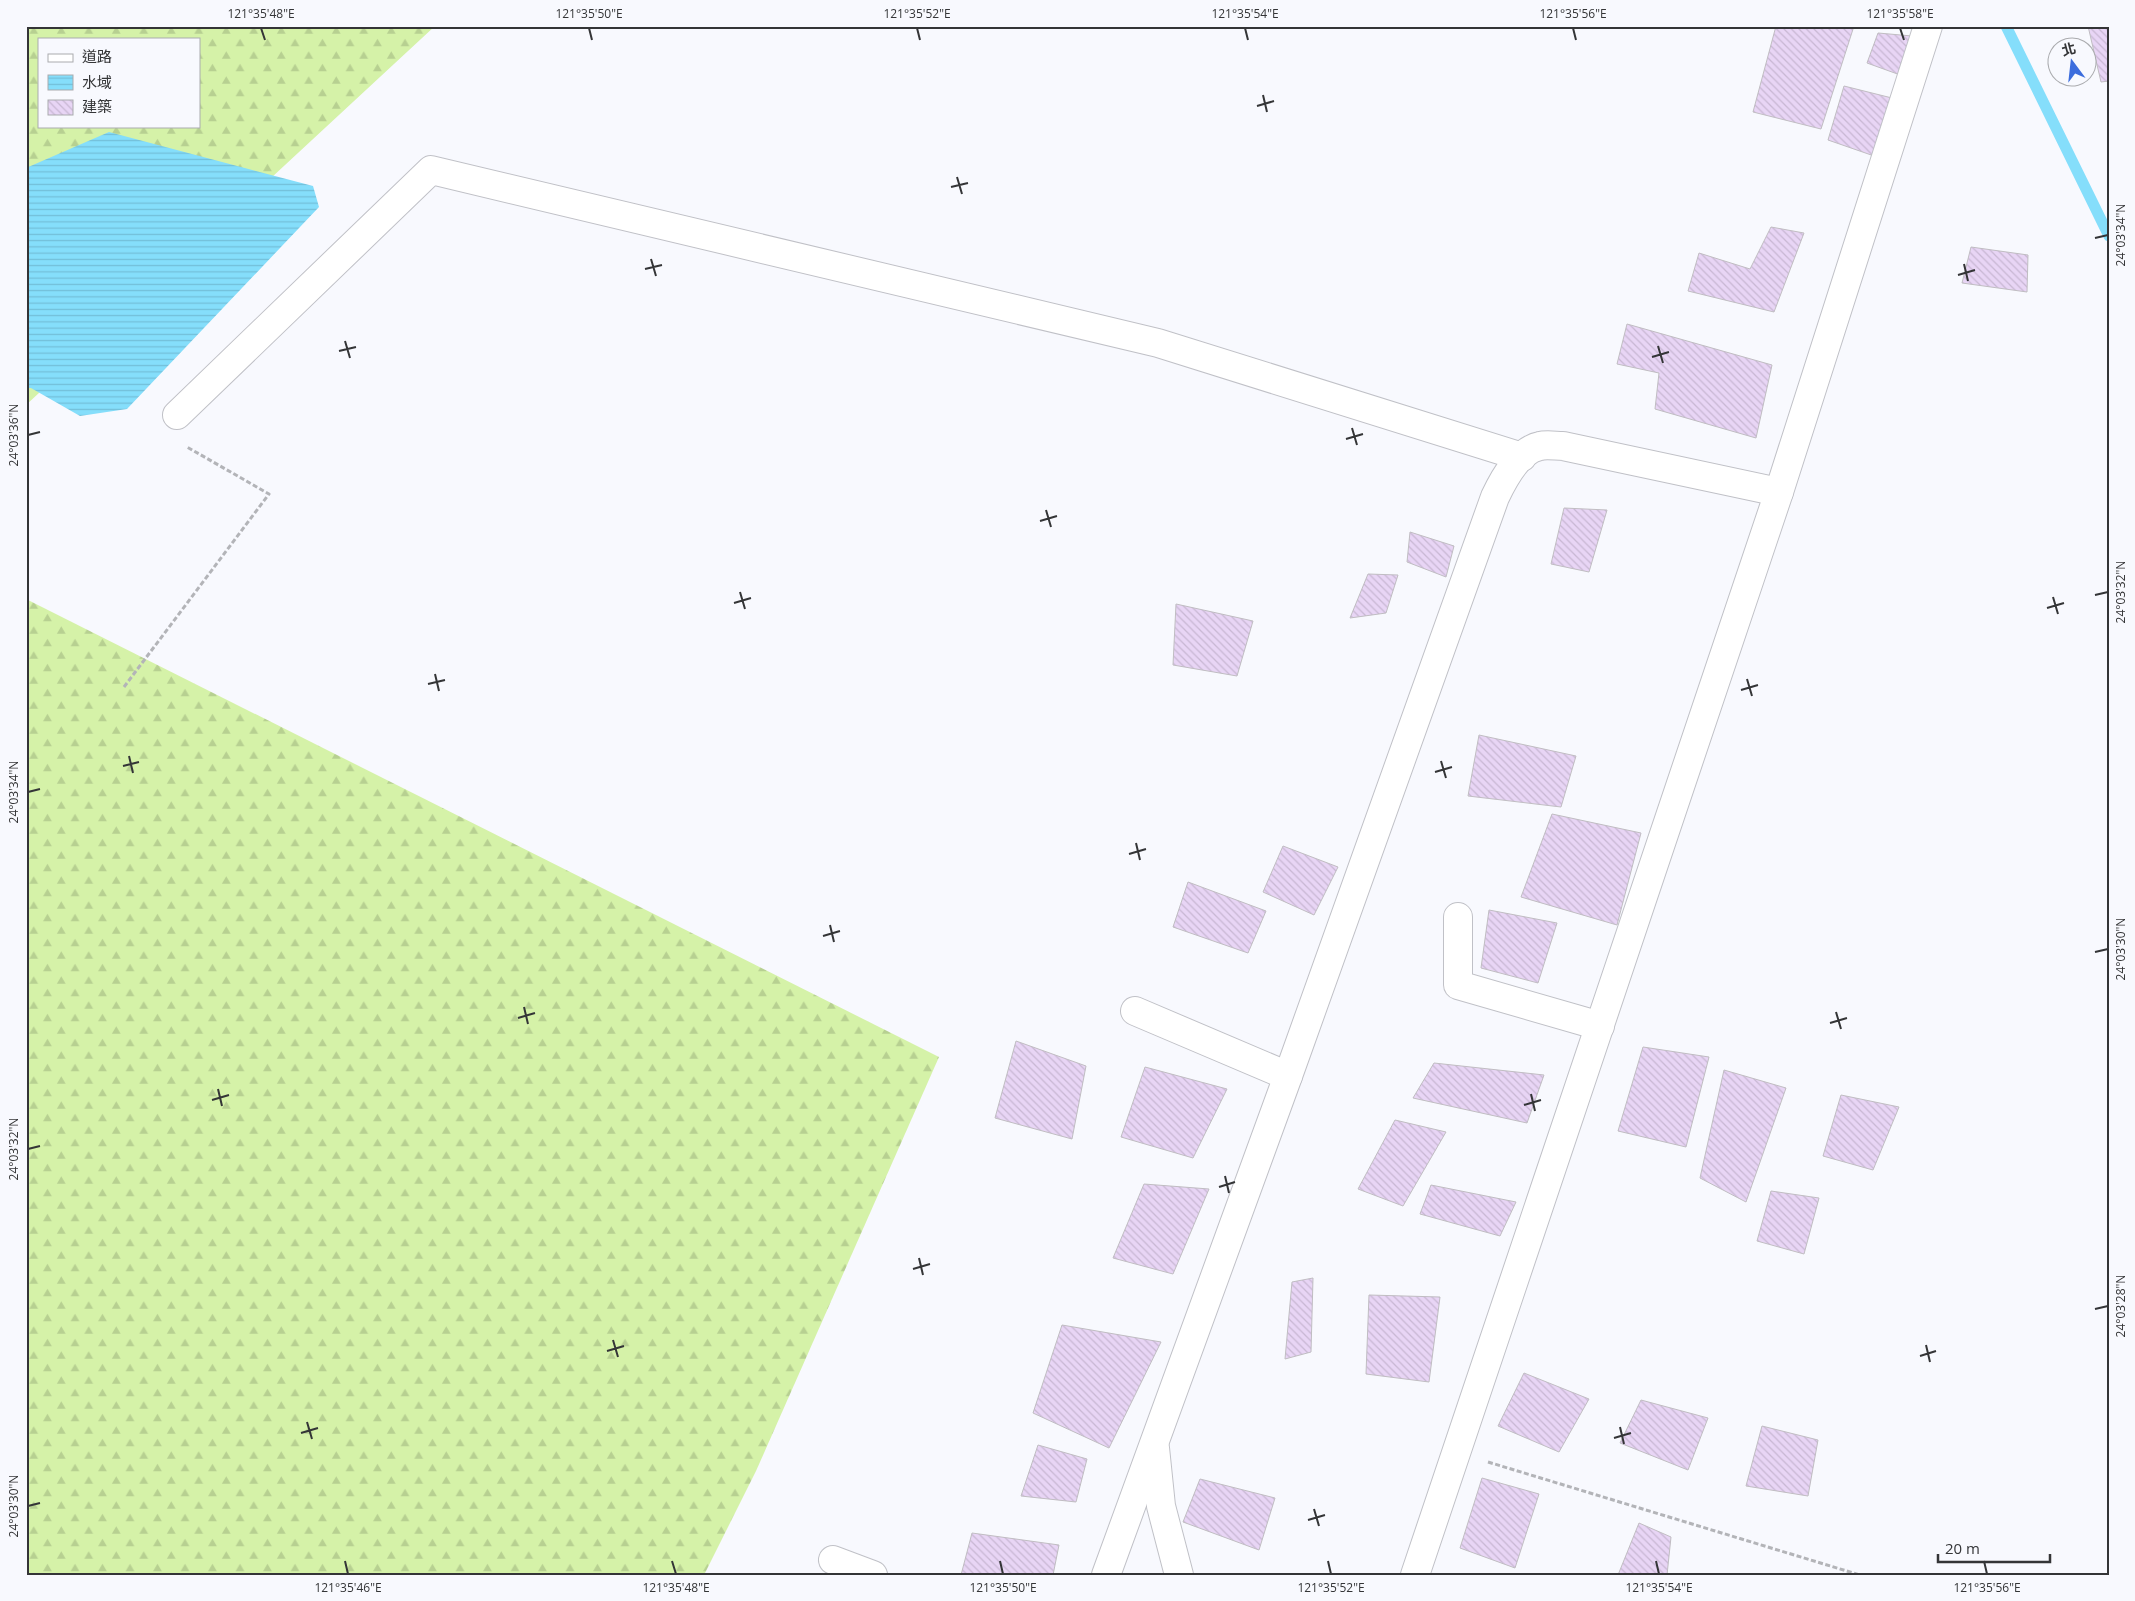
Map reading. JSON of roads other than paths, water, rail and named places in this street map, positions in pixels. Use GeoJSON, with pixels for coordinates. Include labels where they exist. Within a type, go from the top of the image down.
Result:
{"type":"FeatureCollection","features":[{"type":"Feature","properties":{"kind":"street"},"geometry":{"type":"LineString","coordinates":[[1415,1575],[1779,492],[1928,26]]}},
{"type":"Feature","properties":{"kind":"street"},"geometry":{"type":"LineString","coordinates":[[176,415],[431,170],[1158,344],[1522,457]]}},
{"type":"Feature","properties":{"kind":"street"},"geometry":{"type":"LineString","coordinates":[[1106,1575],[1288,1076],[1495,497],[1508,471],[1522,457],[1539,446],[1563,446],[1779,492]]}},
{"type":"Feature","properties":{"kind":"street"},"geometry":{"type":"LineString","coordinates":[[1458,917],[1458,985],[1600,1026]]}},
{"type":"Feature","properties":{"kind":"street"},"geometry":{"type":"LineString","coordinates":[[1135,1011],[1288,1076]]}},
{"type":"Feature","properties":{"kind":"street"},"geometry":{"type":"LineString","coordinates":[[1154,1442],[1161,1506],[1179,1575]]}},
{"type":"Feature","properties":{"kind":"street"},"geometry":{"type":"LineString","coordinates":[[833,1560],[873,1575]]}},
{"type":"Feature","properties":{"kind":"water"},"geometry":{"type":"Polygon","coordinates":[[[109,132],[313,186],[319,207],[127,409],[80,416],[31,388],[26,388],[26,168],[109,132]]]}},
{"type":"Feature","properties":{"kind":"waterway"},"geometry":{"type":"LineString","coordinates":[[2006,26],[2109,236]]}}]}
